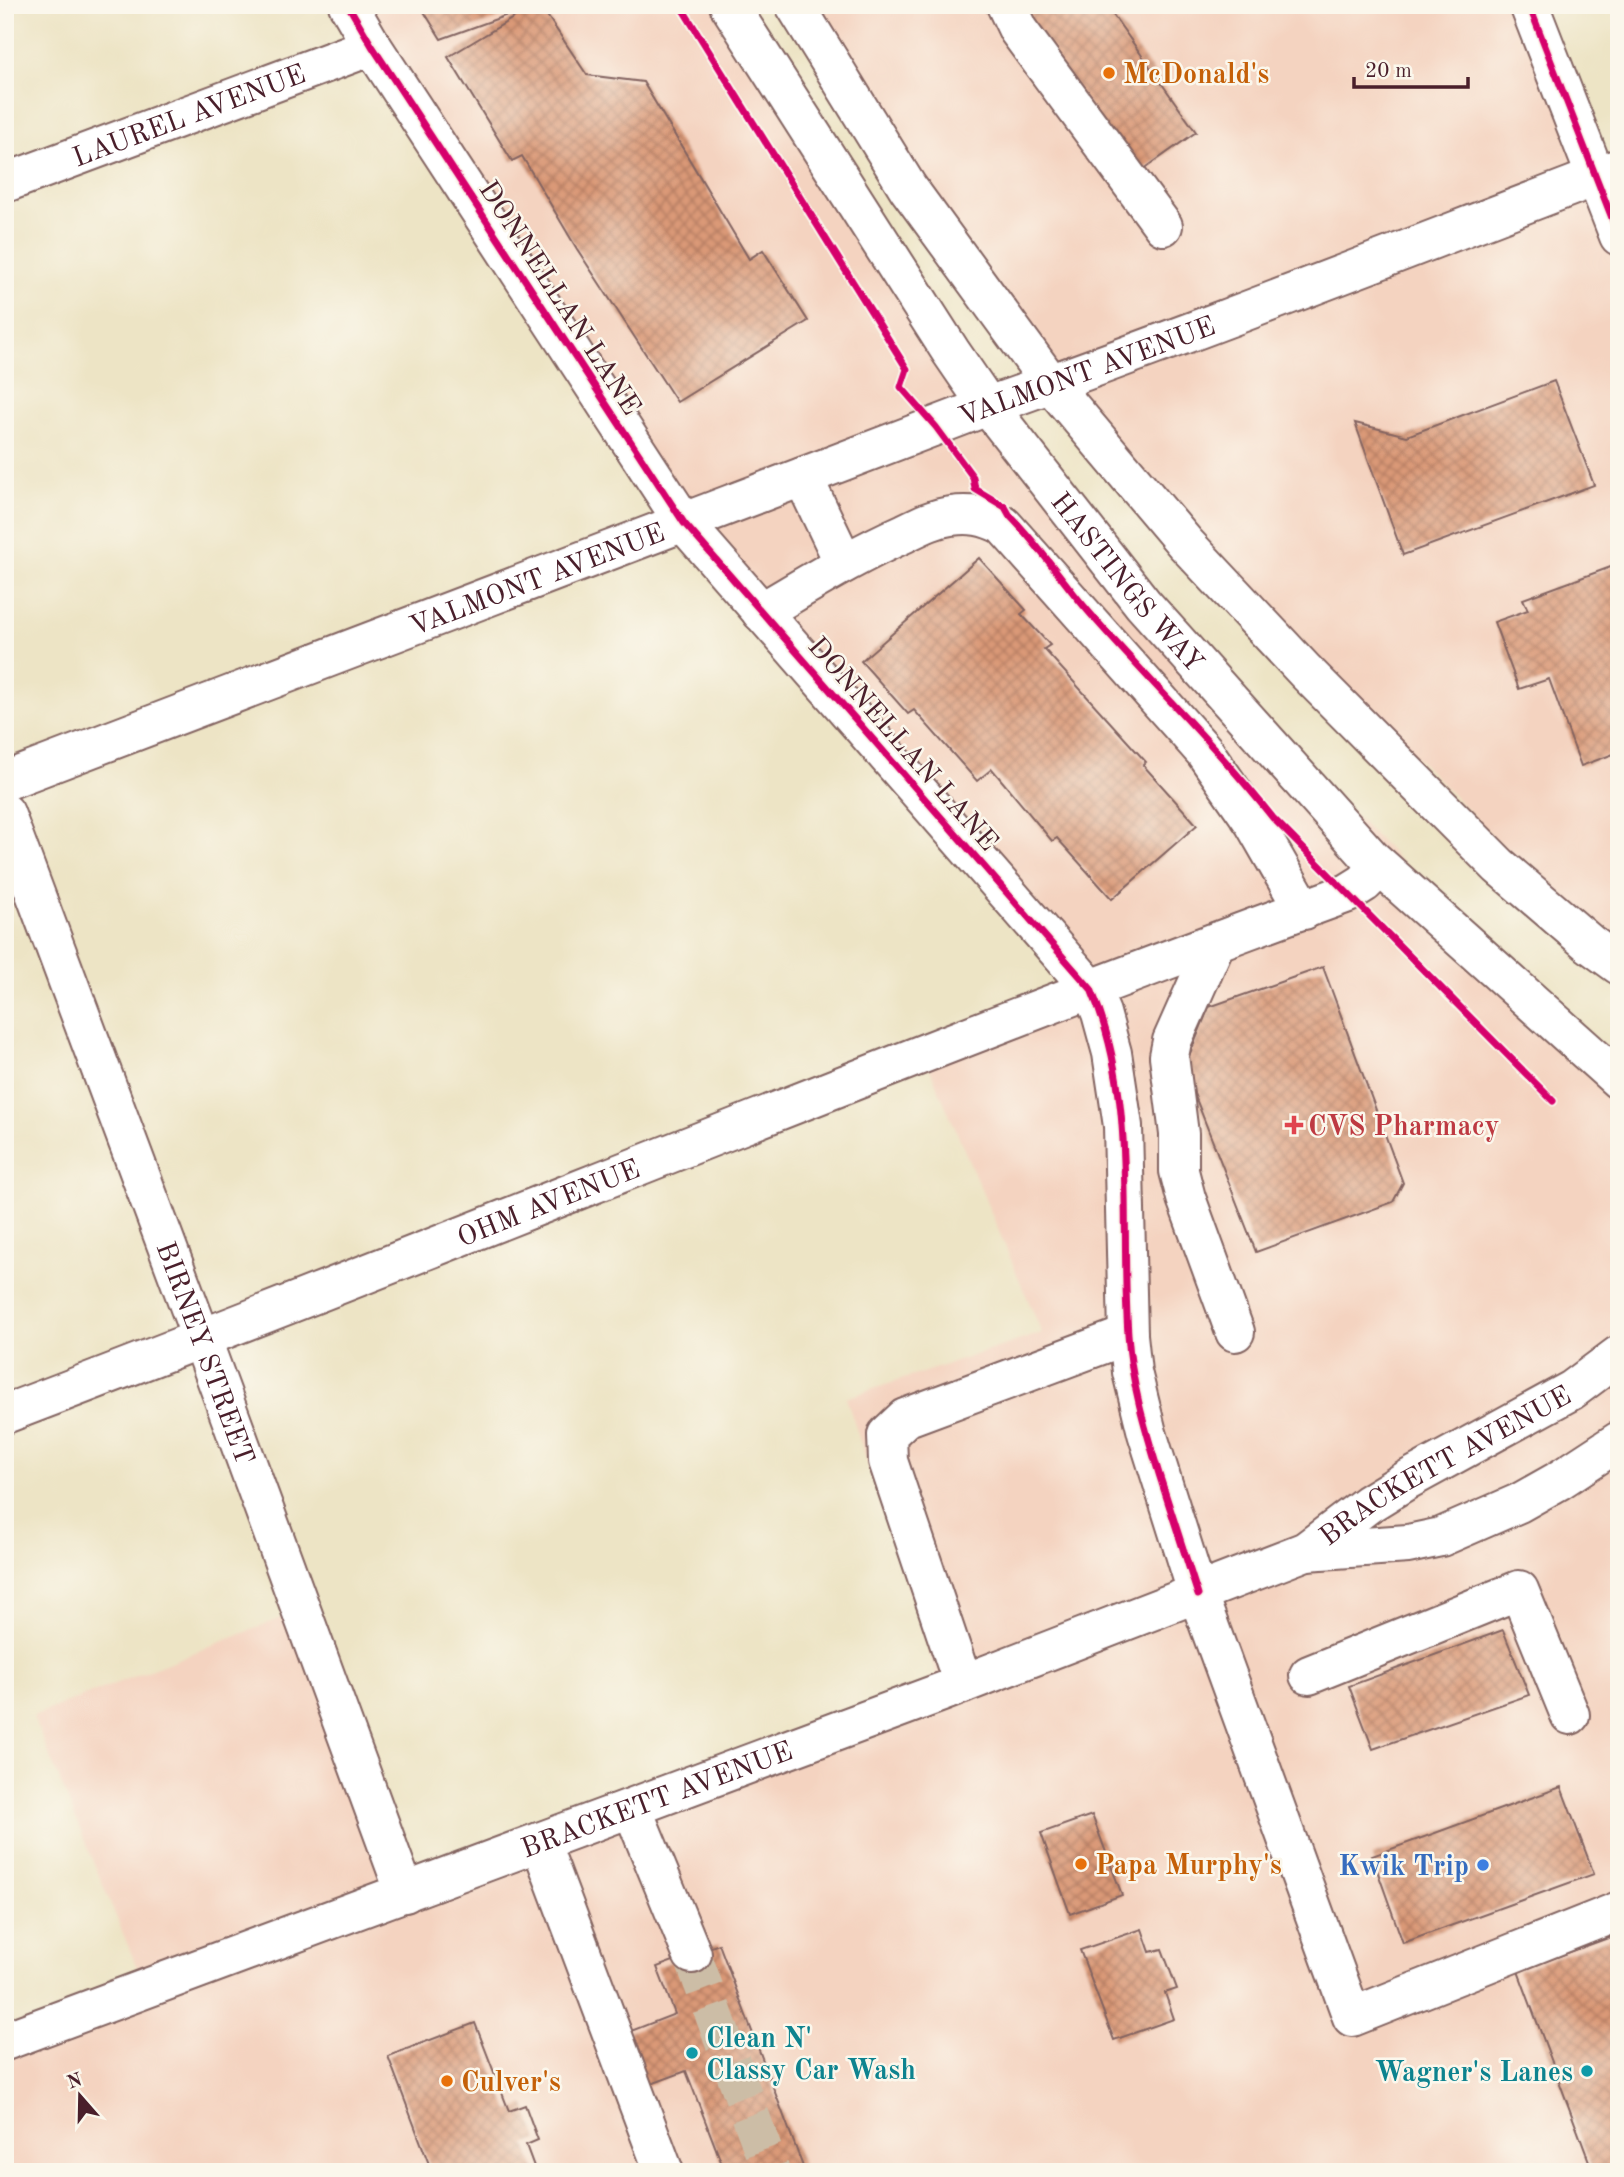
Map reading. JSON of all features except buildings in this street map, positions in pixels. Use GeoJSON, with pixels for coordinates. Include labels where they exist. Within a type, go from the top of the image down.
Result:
{"type":"FeatureCollection","features":[{"type":"Feature","properties":{"kind":"street","name":"DONNELLAN LANE"},"geometry":{"type":"LineString","coordinates":[[348,5],[372,46],[684,523],[1091,989],[1112,1053],[1124,1126],[1128,1335],[1132,1372],[1147,1433],[1198,1595],[1352,2017],[1619,1911]]}},
{"type":"Feature","properties":{"kind":"street","name":"HASTINGS WAY"},"geometry":{"type":"LineString","coordinates":[[729,5],[988,406],[1143,604],[1380,867],[1619,1080]]}},
{"type":"Feature","properties":{"kind":"street"},"geometry":{"type":"LineString","coordinates":[[795,5],[908,188],[1051,384],[1185,543],[1332,700],[1499,866],[1590,944],[1619,965]]}},
{"type":"Feature","properties":{"kind":"street"},"geometry":{"type":"LineString","coordinates":[[1006,5],[1018,30],[1163,226]]}},
{"type":"Feature","properties":{"kind":"street"},"geometry":{"type":"LineString","coordinates":[[1529,5],[1607,172],[1619,236]]}},
{"type":"Feature","properties":{"kind":"street","name":"LAUREL AVENUE"},"geometry":{"type":"LineString","coordinates":[[5,183],[372,46]]}},
{"type":"Feature","properties":{"kind":"street","name":"VALMONT AVENUE"},"geometry":{"type":"LineString","coordinates":[[5,781],[988,406],[1098,368],[1607,172]]}},
{"type":"Feature","properties":{"kind":"street"},"geometry":{"type":"LineString","coordinates":[[803,477],[844,563]]}},
{"type":"Feature","properties":{"kind":"street"},"geometry":{"type":"LineString","coordinates":[[761,612],[844,563],[930,522],[948,516],[971,515],[987,517],[1003,525],[1204,751],[1248,813],[1304,910]]}},
{"type":"Feature","properties":{"kind":"street","name":"BIRNEY STREET"},"geometry":{"type":"LineString","coordinates":[[5,813],[405,1893]]}},
{"type":"Feature","properties":{"kind":"street","name":"OHM AVENUE"},"geometry":{"type":"LineString","coordinates":[[5,1414],[202,1340],[1091,989],[1348,893],[1364,883],[1380,867]]}},
{"type":"Feature","properties":{"kind":"street"},"geometry":{"type":"LineString","coordinates":[[1216,943],[1172,1041],[1169,1056],[1179,1134],[1180,1171],[1186,1198],[1235,1332]]}},
{"type":"Feature","properties":{"kind":"street"},"geometry":{"type":"LineString","coordinates":[[1556,1024],[1619,1104]]}},
{"type":"Feature","properties":{"kind":"street"},"geometry":{"type":"LineString","coordinates":[[963,1684],[888,1461],[887,1435],[905,1418],[1128,1335]]}},
{"type":"Feature","properties":{"kind":"street"},"geometry":{"type":"LineString","coordinates":[[1572,1390],[1619,1343]]}},
{"type":"Feature","properties":{"kind":"street","name":"BRACKETT AVENUE"},"geometry":{"type":"LineString","coordinates":[[5,2041],[963,1684],[1306,1551],[1368,1504],[1572,1390],[1619,1355]]}},
{"type":"Feature","properties":{"kind":"street","name":"BRACKETT AVENUE"},"geometry":{"type":"LineString","coordinates":[[1306,1551],[1408,1544],[1441,1537],[1530,1497],[1619,1441]]}},
{"type":"Feature","properties":{"kind":"street"},"geometry":{"type":"LineString","coordinates":[[1309,1675],[1519,1590],[1570,1715]]}},
{"type":"Feature","properties":{"kind":"street"},"geometry":{"type":"LineString","coordinates":[[632,1808],[692,1954]]}},
{"type":"Feature","properties":{"kind":"street"},"geometry":{"type":"LineString","coordinates":[[540,1842],[664,2172]]}},
{"type":"Feature","properties":{"kind":"shaded area"},"geometry":{"type":"Polygon","coordinates":[[[348,5],[729,5],[1143,604],[1619,1080],[1619,2172],[5,2172],[5,2041],[146,1989],[33,1716],[302,1610],[405,1892],[942,1692],[846,1398],[1042,1333],[924,1055],[1090,990],[684,523],[348,5]]]}},
{"type":"Feature","properties":{"kind":"shaded area"},"geometry":{"type":"Polygon","coordinates":[[[813,5],[1529,5],[1619,236],[1619,965],[1051,384],[813,5]]]}},
{"type":"Feature","properties":{"kind":"tunnel"},"geometry":{"type":"LineString","coordinates":[[692,1954],[771,2172]]}},
{"type":"Feature","properties":{"kind":"cycle path"},"geometry":{"type":"LineString","coordinates":[[348,5],[372,46],[684,523],[1091,989],[1106,1031],[1121,1116],[1126,1291],[1132,1370],[1159,1474],[1198,1595]]}},
{"type":"Feature","properties":{"kind":"cycle path"},"geometry":{"type":"LineString","coordinates":[[680,5],[907,369],[901,387],[936,427],[973,477],[975,489],[1005,507],[1084,606],[1273,818],[1553,1101]]}},
{"type":"Feature","properties":{"kind":"cycle path"},"geometry":{"type":"LineString","coordinates":[[1529,5],[1619,236]]}},
{"type":"Feature","properties":{"kind":"place","name":"McDonald's"},"geometry":{"type":"Point","coordinates":[1109,73]}},
{"type":"Feature","properties":{"kind":"place","name":"CVS Pharmacy"},"geometry":{"type":"Point","coordinates":[1294,1125]}},
{"type":"Feature","properties":{"kind":"place","name":"Papa Murphy's"},"geometry":{"type":"Point","coordinates":[1081,1864]}},
{"type":"Feature","properties":{"kind":"place","name":"Kwik Trip"},"geometry":{"type":"Point","coordinates":[1483,1865]}},
{"type":"Feature","properties":{"kind":"place","name":"Clean N' Classy Car Wash"},"geometry":{"type":"Point","coordinates":[692,2053]}},
{"type":"Feature","properties":{"kind":"place","name":"Wagner's Lanes"},"geometry":{"type":"Point","coordinates":[1587,2071]}},
{"type":"Feature","properties":{"kind":"place","name":"Culver's"},"geometry":{"type":"Point","coordinates":[447,2081]}}]}
